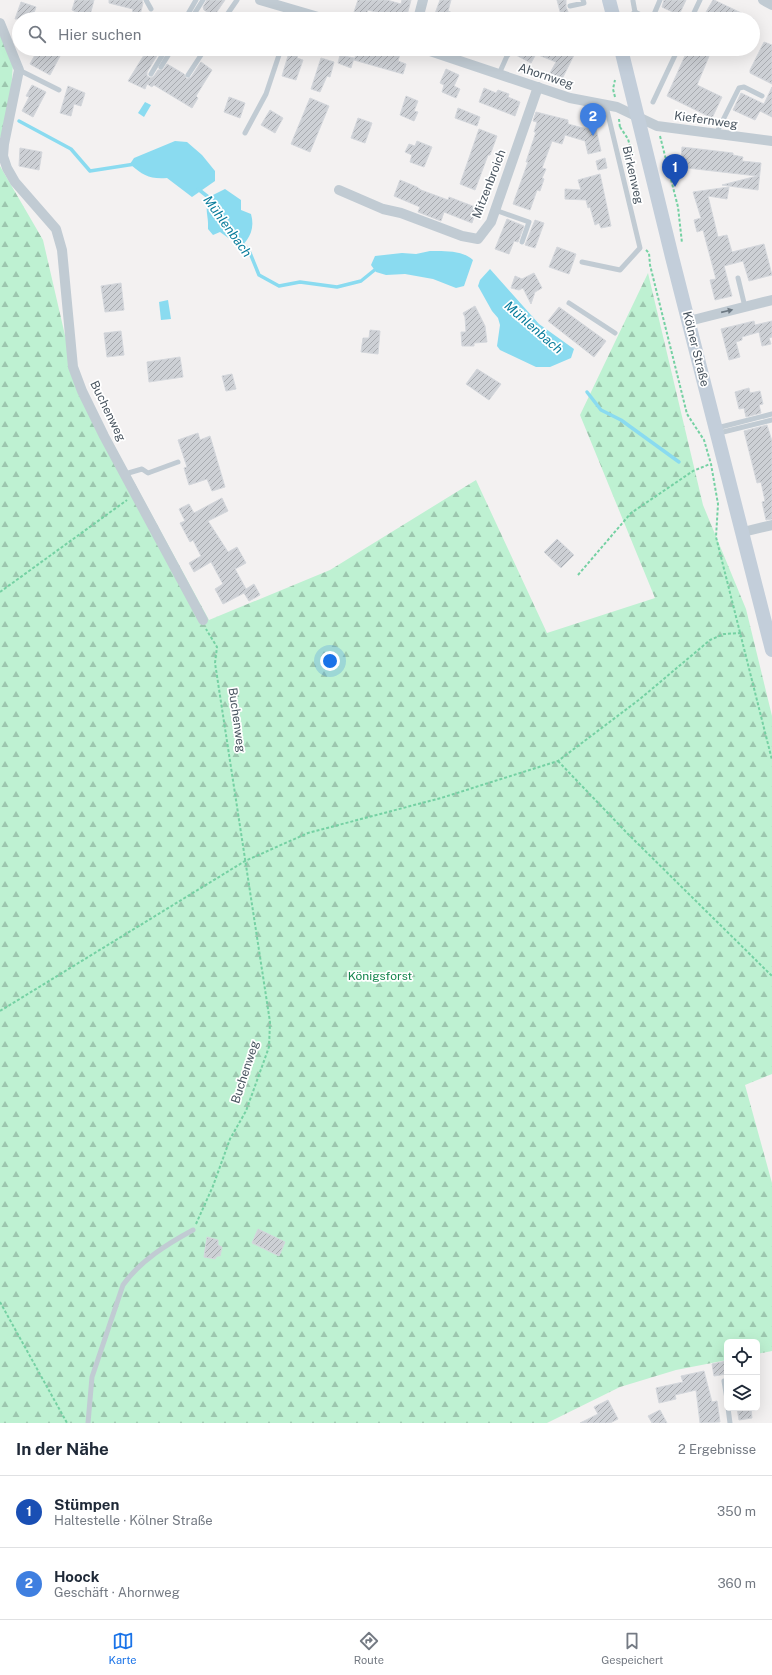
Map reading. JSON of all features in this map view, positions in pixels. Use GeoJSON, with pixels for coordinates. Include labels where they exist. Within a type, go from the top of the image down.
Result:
{"type":"FeatureCollection","features":[{"type":"Feature","properties":{"kind":"main road"},"geometry":{"type":"LineString","coordinates":[[609,0],[612,12]]}},
{"type":"Feature","properties":{"kind":"main road","name":"Kölner Straße"},"geometry":{"type":"LineString","coordinates":[[623,56],[717,431],[717,462],[743,532],[772,650]]}},
{"type":"Feature","properties":{"kind":"street"},"geometry":{"type":"LineString","coordinates":[[260,0],[286,12]]}},
{"type":"Feature","properties":{"kind":"street"},"geometry":{"type":"LineString","coordinates":[[420,12],[423,0]]}},
{"type":"Feature","properties":{"kind":"street"},"geometry":{"type":"LineString","coordinates":[[763,0],[772,4]]}},
{"type":"Feature","properties":{"kind":"street"},"geometry":{"type":"LineString","coordinates":[[0,23],[12,53]]}},
{"type":"Feature","properties":{"kind":"street"},"geometry":{"type":"LineString","coordinates":[[13,56],[19,70]]}},
{"type":"Feature","properties":{"kind":"street","name":"Ahornweg"},"geometry":{"type":"LineString","coordinates":[[445,56],[570,98],[617,107],[638,117]]}},
{"type":"Feature","properties":{"kind":"street","name":"Buchenweg"},"geometry":{"type":"LineString","coordinates":[[19,70],[4,144],[3,156],[7,168],[15,182],[56,229],[62,250],[73,367],[82,391],[203,620]]}},
{"type":"Feature","properties":{"kind":"street","name":"Mitzenbroich"},"geometry":{"type":"LineString","coordinates":[[339,190],[383,209],[401,213],[462,236],[478,239],[491,222],[538,87]]}},
{"type":"Feature","properties":{"kind":"street","name":"Kiefernweg"},"geometry":{"type":"LineString","coordinates":[[638,117],[657,126],[772,141]]}},
{"type":"Feature","properties":{"kind":"street"},"geometry":{"type":"LineString","coordinates":[[689,321],[772,300]]}},
{"type":"Feature","properties":{"kind":"street"},"geometry":{"type":"LineString","coordinates":[[743,532],[772,525]]}},
{"type":"Feature","properties":{"kind":"lane"},"geometry":{"type":"LineString","coordinates":[[146,0],[151,9]]}},
{"type":"Feature","properties":{"kind":"lane"},"geometry":{"type":"LineString","coordinates":[[188,12],[196,0]]}},
{"type":"Feature","properties":{"kind":"lane"},"geometry":{"type":"LineString","coordinates":[[195,12],[203,0]]}},
{"type":"Feature","properties":{"kind":"lane"},"geometry":{"type":"LineString","coordinates":[[229,12],[237,0]]}},
{"type":"Feature","properties":{"kind":"lane"},"geometry":{"type":"LineString","coordinates":[[570,6],[584,4],[583,0]]}},
{"type":"Feature","properties":{"kind":"lane"},"geometry":{"type":"LineString","coordinates":[[654,12],[660,0]]}},
{"type":"Feature","properties":{"kind":"lane"},"geometry":{"type":"LineString","coordinates":[[694,12],[700,0]]}},
{"type":"Feature","properties":{"kind":"lane"},"geometry":{"type":"LineString","coordinates":[[633,1],[635,12]]}},
{"type":"Feature","properties":{"kind":"lane"},"geometry":{"type":"LineString","coordinates":[[151,74],[162,56]]}},
{"type":"Feature","properties":{"kind":"lane"},"geometry":{"type":"LineString","coordinates":[[161,66],[167,56]]}},
{"type":"Feature","properties":{"kind":"lane"},"geometry":{"type":"LineString","coordinates":[[188,75],[200,56]]}},
{"type":"Feature","properties":{"kind":"lane"},"geometry":{"type":"LineString","coordinates":[[245,133],[266,94],[279,56]]}},
{"type":"Feature","properties":{"kind":"lane"},"geometry":{"type":"LineString","coordinates":[[500,74],[507,56]]}},
{"type":"Feature","properties":{"kind":"lane"},"geometry":{"type":"LineString","coordinates":[[653,102],[675,56]]}},
{"type":"Feature","properties":{"kind":"lane"},"geometry":{"type":"LineString","coordinates":[[19,70],[59,90]]}},
{"type":"Feature","properties":{"kind":"lane"},"geometry":{"type":"LineString","coordinates":[[716,134],[739,88],[744,86],[762,96]]}},
{"type":"Feature","properties":{"kind":"lane","name":"Birkenweg"},"geometry":{"type":"LineString","coordinates":[[606,106],[643,248]]}},
{"type":"Feature","properties":{"kind":"lane"},"geometry":{"type":"LineString","coordinates":[[495,210],[529,222],[522,242]]}},
{"type":"Feature","properties":{"kind":"lane"},"geometry":{"type":"LineString","coordinates":[[582,262],[620,270],[643,248]]}},
{"type":"Feature","properties":{"kind":"lane"},"geometry":{"type":"LineString","coordinates":[[738,278],[745,307]]}},
{"type":"Feature","properties":{"kind":"lane"},"geometry":{"type":"LineString","coordinates":[[569,303],[615,332]]}},
{"type":"Feature","properties":{"kind":"lane"},"geometry":{"type":"LineString","coordinates":[[717,431],[772,414]]}},
{"type":"Feature","properties":{"kind":"lane"},"geometry":{"type":"LineString","coordinates":[[717,431],[772,420]]}},
{"type":"Feature","properties":{"kind":"lane"},"geometry":{"type":"LineString","coordinates":[[125,474],[142,469],[148,473],[178,462]]}},
{"type":"Feature","properties":{"kind":"lane"},"geometry":{"type":"LineString","coordinates":[[88,1423],[92,1377],[123,1285],[131,1273],[149,1258],[193,1230]]}},
{"type":"Feature","properties":{"kind":"lane"},"geometry":{"type":"LineString","coordinates":[[728,1411],[730,1423]]}},
{"type":"Feature","properties":{"kind":"path"},"geometry":{"type":"LineString","coordinates":[[615,79],[613,89],[620,127],[616,132]]}},
{"type":"Feature","properties":{"kind":"path"},"geometry":{"type":"LineString","coordinates":[[643,248],[649,253],[650,264],[687,414],[717,462],[718,504],[716,537],[772,760]]}},
{"type":"Feature","properties":{"kind":"path"},"geometry":{"type":"LineString","coordinates":[[578,575],[631,513],[693,471],[717,462]]}},
{"type":"Feature","properties":{"kind":"path"},"geometry":{"type":"LineString","coordinates":[[0,592],[136,493]]}},
{"type":"Feature","properties":{"kind":"path","name":"Buchenweg"},"geometry":{"type":"LineString","coordinates":[[193,1230],[213,1186],[230,1139],[246,1111],[269,1046],[270,1022],[215,663],[217,647],[207,633],[203,620]]}},
{"type":"Feature","properties":{"kind":"path"},"geometry":{"type":"LineString","coordinates":[[0,1011],[245,861],[308,833],[441,798],[558,761],[640,698],[710,640],[724,634],[741,632]]}},
{"type":"Feature","properties":{"kind":"path"},"geometry":{"type":"LineString","coordinates":[[558,761],[627,834],[772,976]]}},
{"type":"Feature","properties":{"kind":"path"},"geometry":{"type":"LineString","coordinates":[[0,1302],[67,1423]]}},
{"type":"Feature","properties":{"kind":"green space"},"geometry":{"type":"Polygon","coordinates":[[[0,35],[13,64],[10,107],[0,139],[0,35]]]}},
{"type":"Feature","properties":{"kind":"green space","name":"Königsforst"},"geometry":{"type":"Polygon","coordinates":[[[0,166],[43,240],[73,370],[209,620],[330,570],[476,480],[547,633],[655,598],[580,415],[648,273],[703,505],[746,609],[772,716],[772,1074],[745,1085],[772,1183],[772,1351],[760,1353],[760,1339],[724,1339],[724,1361],[676,1370],[620,1387],[547,1423],[0,1423],[0,166]]]}},
{"type":"Feature","properties":{"kind":"water"},"geometry":{"type":"Polygon","coordinates":[[[145,102],[151,105],[144,117],[138,113],[145,102]]]}},
{"type":"Feature","properties":{"kind":"water"},"geometry":{"type":"Polygon","coordinates":[[[175,141],[187,142],[202,155],[215,171],[215,181],[192,197],[167,178],[147,176],[130,164],[134,158],[175,141]]]}},
{"type":"Feature","properties":{"kind":"water"},"geometry":{"type":"Polygon","coordinates":[[[225,189],[241,200],[241,210],[251,214],[251,232],[241,247],[220,232],[213,235],[208,229],[207,210],[209,197],[225,189]]]}},
{"type":"Feature","properties":{"kind":"water"},"geometry":{"type":"Polygon","coordinates":[[[430,251],[447,251],[464,254],[473,260],[464,286],[456,288],[433,279],[405,274],[386,275],[376,272],[371,265],[375,256],[402,253],[416,254],[430,251]]]}},
{"type":"Feature","properties":{"kind":"water"},"geometry":{"type":"Polygon","coordinates":[[[490,269],[539,324],[574,349],[571,358],[550,367],[536,367],[500,350],[497,346],[500,325],[498,318],[492,311],[478,286],[480,280],[490,269]]]}},
{"type":"Feature","properties":{"kind":"water"},"geometry":{"type":"Polygon","coordinates":[[[168,300],[171,319],[161,320],[159,302],[168,300]]]}},
{"type":"Feature","properties":{"kind":"building"},"geometry":{"type":"Polygon","coordinates":[[[75,0],[94,0],[91,12],[76,12],[72,10],[75,0]]]}},
{"type":"Feature","properties":{"kind":"building"},"geometry":{"type":"Polygon","coordinates":[[[109,0],[142,0],[143,3],[141,12],[132,12],[133,9],[109,3],[109,0]]]}},
{"type":"Feature","properties":{"kind":"building"},"geometry":{"type":"Polygon","coordinates":[[[207,0],[225,0],[217,12],[207,12],[204,10],[203,7],[207,0]]]}},
{"type":"Feature","properties":{"kind":"building"},"geometry":{"type":"Polygon","coordinates":[[[358,0],[387,0],[401,4],[402,0],[411,0],[408,12],[375,12],[368,10],[367,12],[354,12],[358,0]]]}},
{"type":"Feature","properties":{"kind":"building"},"geometry":{"type":"Polygon","coordinates":[[[440,0],[451,0],[448,11],[450,12],[436,12],[440,0]]]}},
{"type":"Feature","properties":{"kind":"building"},"geometry":{"type":"Polygon","coordinates":[[[557,0],[566,0],[568,12],[560,12],[557,0]]]}},
{"type":"Feature","properties":{"kind":"building"},"geometry":{"type":"Polygon","coordinates":[[[664,0],[686,0],[680,12],[673,12],[662,7],[664,0]]]}},
{"type":"Feature","properties":{"kind":"building"},"geometry":{"type":"Polygon","coordinates":[[[714,0],[739,12],[706,12],[714,0]]]}},
{"type":"Feature","properties":{"kind":"building"},"geometry":{"type":"Polygon","coordinates":[[[21,2],[36,7],[34,12],[17,12],[21,2]]]}},
{"type":"Feature","properties":{"kind":"building"},"geometry":{"type":"Polygon","coordinates":[[[764,42],[772,45],[772,84],[750,73],[757,56],[760,56],[760,50],[764,42]]]}},
{"type":"Feature","properties":{"kind":"building"},"geometry":{"type":"Polygon","coordinates":[[[34,56],[60,56],[50,75],[30,64],[34,56]]]}},
{"type":"Feature","properties":{"kind":"building"},"geometry":{"type":"Polygon","coordinates":[[[143,56],[157,56],[147,72],[147,76],[151,78],[158,70],[163,70],[167,64],[184,74],[187,79],[191,77],[201,62],[212,70],[196,96],[198,98],[192,108],[154,85],[152,87],[147,84],[145,89],[128,81],[143,56]]]}},
{"type":"Feature","properties":{"kind":"building"},"geometry":{"type":"Polygon","coordinates":[[[288,56],[298,56],[297,58],[303,60],[296,80],[282,76],[288,56]]]}},
{"type":"Feature","properties":{"kind":"building"},"geometry":{"type":"Polygon","coordinates":[[[340,56],[354,58],[351,68],[338,63],[340,56]]]}},
{"type":"Feature","properties":{"kind":"building"},"geometry":{"type":"Polygon","coordinates":[[[356,56],[399,56],[398,61],[406,64],[403,74],[354,60],[356,56]]]}},
{"type":"Feature","properties":{"kind":"building"},"geometry":{"type":"Polygon","coordinates":[[[518,56],[535,56],[531,63],[518,56]]]}},
{"type":"Feature","properties":{"kind":"building"},"geometry":{"type":"Polygon","coordinates":[[[541,56],[574,56],[562,79],[550,73],[556,62],[541,56]]]}},
{"type":"Feature","properties":{"kind":"building"},"geometry":{"type":"Polygon","coordinates":[[[685,56],[709,56],[697,85],[722,97],[712,118],[667,96],[685,56]]]}},
{"type":"Feature","properties":{"kind":"building"},"geometry":{"type":"Polygon","coordinates":[[[321,58],[334,62],[330,77],[327,76],[320,92],[311,89],[321,58]]]}},
{"type":"Feature","properties":{"kind":"building"},"geometry":{"type":"Polygon","coordinates":[[[446,69],[459,75],[454,86],[460,89],[456,98],[442,92],[444,85],[440,83],[446,69]]]}},
{"type":"Feature","properties":{"kind":"building"},"geometry":{"type":"Polygon","coordinates":[[[32,85],[46,92],[33,117],[22,111],[29,97],[26,96],[32,85]]]}},
{"type":"Feature","properties":{"kind":"building"},"geometry":{"type":"Polygon","coordinates":[[[68,86],[85,93],[81,106],[74,104],[71,116],[60,113],[68,86]]]}},
{"type":"Feature","properties":{"kind":"building"},"geometry":{"type":"Polygon","coordinates":[[[772,87],[772,117],[760,111],[755,120],[733,110],[741,93],[764,104],[772,87]]]}},
{"type":"Feature","properties":{"kind":"building"},"geometry":{"type":"Polygon","coordinates":[[[484,88],[496,93],[498,90],[509,94],[508,97],[520,102],[515,116],[479,102],[484,88]]]}},
{"type":"Feature","properties":{"kind":"building"},"geometry":{"type":"Polygon","coordinates":[[[406,96],[418,101],[414,111],[418,112],[414,121],[400,115],[406,96]]]}},
{"type":"Feature","properties":{"kind":"building"},"geometry":{"type":"Polygon","coordinates":[[[229,97],[245,103],[240,118],[224,112],[229,97]]]}},
{"type":"Feature","properties":{"kind":"building"},"geometry":{"type":"Polygon","coordinates":[[[310,98],[329,106],[310,152],[291,144],[310,98]]]}},
{"type":"Feature","properties":{"kind":"building"},"geometry":{"type":"Polygon","coordinates":[[[458,108],[480,117],[477,126],[455,118],[458,108]]]}},
{"type":"Feature","properties":{"kind":"building"},"geometry":{"type":"Polygon","coordinates":[[[270,110],[283,118],[275,133],[261,125],[270,110]]]}},
{"type":"Feature","properties":{"kind":"building"},"geometry":{"type":"Polygon","coordinates":[[[536,112],[568,120],[568,124],[583,128],[596,129],[601,151],[588,154],[585,141],[565,135],[562,144],[552,141],[542,168],[546,169],[542,178],[544,179],[540,191],[537,190],[530,210],[513,204],[528,162],[526,162],[536,132],[534,132],[537,122],[533,121],[536,112]]]}},
{"type":"Feature","properties":{"kind":"building"},"geometry":{"type":"Polygon","coordinates":[[[358,118],[372,123],[365,143],[351,138],[358,118]]]}},
{"type":"Feature","properties":{"kind":"building"},"geometry":{"type":"Polygon","coordinates":[[[479,129],[497,136],[475,190],[460,184],[479,129]]]}},
{"type":"Feature","properties":{"kind":"building"},"geometry":{"type":"Polygon","coordinates":[[[417,141],[432,147],[424,167],[410,162],[412,155],[405,152],[409,144],[415,146],[417,141]]]}},
{"type":"Feature","properties":{"kind":"building"},"geometry":{"type":"Polygon","coordinates":[[[682,147],[733,153],[733,155],[743,157],[742,161],[761,163],[758,190],[722,185],[757,176],[687,168],[688,162],[681,161],[682,147]]]}},
{"type":"Feature","properties":{"kind":"building"},"geometry":{"type":"Polygon","coordinates":[[[20,148],[42,152],[39,170],[19,166],[20,148]]]}},
{"type":"Feature","properties":{"kind":"building"},"geometry":{"type":"Polygon","coordinates":[[[605,158],[607,168],[598,170],[596,161],[605,158]]]}},
{"type":"Feature","properties":{"kind":"building"},"geometry":{"type":"Polygon","coordinates":[[[600,174],[611,226],[601,228],[599,223],[595,225],[590,207],[588,208],[586,200],[565,199],[565,189],[581,190],[578,180],[600,174]]]}},
{"type":"Feature","properties":{"kind":"building"},"geometry":{"type":"Polygon","coordinates":[[[400,180],[448,200],[449,197],[483,210],[479,219],[474,217],[472,223],[444,212],[441,221],[418,212],[420,207],[394,196],[400,180]]]}},
{"type":"Feature","properties":{"kind":"building"},"geometry":{"type":"Polygon","coordinates":[[[729,187],[727,199],[708,196],[718,237],[727,235],[732,252],[764,244],[772,275],[749,281],[743,261],[724,266],[732,296],[715,300],[710,280],[716,279],[703,230],[697,232],[694,220],[701,218],[693,192],[729,187]]]}},
{"type":"Feature","properties":{"kind":"building"},"geometry":{"type":"Polygon","coordinates":[[[507,219],[524,226],[518,242],[514,241],[509,254],[495,249],[507,219]]]}},
{"type":"Feature","properties":{"kind":"building"},"geometry":{"type":"Polygon","coordinates":[[[535,220],[544,223],[535,248],[525,245],[535,220]]]}},
{"type":"Feature","properties":{"kind":"building"},"geometry":{"type":"Polygon","coordinates":[[[557,247],[576,254],[569,274],[549,267],[557,247]]]}},
{"type":"Feature","properties":{"kind":"building"},"geometry":{"type":"Polygon","coordinates":[[[534,273],[542,288],[535,292],[531,304],[523,288],[519,290],[511,288],[515,276],[522,279],[534,273]]]}},
{"type":"Feature","properties":{"kind":"building"},"geometry":{"type":"Polygon","coordinates":[[[121,283],[124,310],[105,312],[101,286],[121,283]]]}},
{"type":"Feature","properties":{"kind":"building"},"geometry":{"type":"Polygon","coordinates":[[[475,306],[485,326],[487,342],[474,343],[474,346],[462,346],[461,332],[466,332],[465,317],[463,313],[475,306]]]}},
{"type":"Feature","properties":{"kind":"building"},"geometry":{"type":"Polygon","coordinates":[[[559,307],[606,341],[594,357],[548,321],[559,307]]]}},
{"type":"Feature","properties":{"kind":"building"},"geometry":{"type":"Polygon","coordinates":[[[754,321],[755,325],[772,321],[772,337],[769,338],[771,344],[762,346],[759,332],[742,337],[742,340],[736,342],[740,357],[729,360],[721,329],[754,321]]]}},
{"type":"Feature","properties":{"kind":"building"},"geometry":{"type":"Polygon","coordinates":[[[370,330],[380,331],[378,354],[361,352],[363,338],[369,338],[370,330]]]}},
{"type":"Feature","properties":{"kind":"building"},"geometry":{"type":"Polygon","coordinates":[[[121,331],[124,355],[107,357],[104,333],[121,331]]]}},
{"type":"Feature","properties":{"kind":"building"},"geometry":{"type":"Polygon","coordinates":[[[180,357],[183,377],[149,382],[147,362],[180,357]]]}},
{"type":"Feature","properties":{"kind":"building"},"geometry":{"type":"Polygon","coordinates":[[[477,369],[501,384],[489,400],[466,384],[477,369]]]}},
{"type":"Feature","properties":{"kind":"building"},"geometry":{"type":"Polygon","coordinates":[[[232,374],[236,389],[226,391],[222,376],[232,374]]]}},
{"type":"Feature","properties":{"kind":"building"},"geometry":{"type":"Polygon","coordinates":[[[749,388],[750,393],[760,391],[763,404],[759,405],[761,413],[746,417],[744,408],[739,409],[735,392],[749,388]]]}},
{"type":"Feature","properties":{"kind":"building"},"geometry":{"type":"Polygon","coordinates":[[[767,425],[772,441],[772,519],[766,520],[762,502],[765,501],[761,482],[757,483],[744,431],[767,425]]]}},
{"type":"Feature","properties":{"kind":"building"},"geometry":{"type":"Polygon","coordinates":[[[198,433],[200,440],[210,436],[225,487],[212,491],[207,479],[189,485],[184,468],[187,467],[178,440],[198,433]]]}},
{"type":"Feature","properties":{"kind":"building"},"geometry":{"type":"Polygon","coordinates":[[[222,498],[228,511],[208,521],[228,552],[237,547],[246,563],[235,569],[246,589],[254,584],[260,595],[249,601],[244,593],[223,604],[215,589],[223,584],[211,562],[194,572],[189,563],[201,556],[193,540],[190,542],[180,523],[185,521],[179,509],[189,504],[194,513],[222,498]]]}},
{"type":"Feature","properties":{"kind":"building"},"geometry":{"type":"Polygon","coordinates":[[[557,539],[574,555],[561,568],[544,552],[557,539]]]}},
{"type":"Feature","properties":{"kind":"building"},"geometry":{"type":"Polygon","coordinates":[[[258,1229],[285,1242],[279,1256],[252,1243],[258,1229]]]}},
{"type":"Feature","properties":{"kind":"building"},"geometry":{"type":"Polygon","coordinates":[[[207,1237],[218,1240],[218,1245],[222,1247],[220,1256],[217,1256],[215,1259],[204,1257],[207,1237]]]}},
{"type":"Feature","properties":{"kind":"building"},"geometry":{"type":"Polygon","coordinates":[[[724,1361],[724,1374],[714,1376],[712,1364],[724,1361]]]}},
{"type":"Feature","properties":{"kind":"building"},"geometry":{"type":"Polygon","coordinates":[[[704,1371],[712,1402],[717,1401],[720,1422],[700,1423],[696,1390],[675,1395],[676,1399],[659,1403],[656,1388],[683,1382],[681,1376],[704,1371]]]}},
{"type":"Feature","properties":{"kind":"building"},"geometry":{"type":"Polygon","coordinates":[[[608,1400],[618,1419],[610,1423],[580,1423],[598,1414],[594,1407],[608,1400]]]}},
{"type":"Feature","properties":{"kind":"building"},"geometry":{"type":"Polygon","coordinates":[[[660,1410],[667,1423],[652,1423],[648,1416],[660,1410]]]}},
{"type":"Feature","properties":{"kind":"building"},"geometry":{"type":"Polygon","coordinates":[[[738,1411],[751,1411],[752,1418],[739,1420],[738,1411]]]}},
{"type":"Feature","properties":{"kind":"waterway","name":"Mühlenbach"},"geometry":{"type":"LineString","coordinates":[[19,121],[71,149],[90,171],[135,164]]}},
{"type":"Feature","properties":{"kind":"waterway","name":"Mühlenbach"},"geometry":{"type":"LineString","coordinates":[[198,189],[212,200]]}},
{"type":"Feature","properties":{"kind":"waterway","name":"Mühlenbach"},"geometry":{"type":"LineString","coordinates":[[241,241],[250,253],[259,275],[279,286],[300,282],[337,287],[361,281],[377,268]]}},
{"type":"Feature","properties":{"kind":"waterway","name":"Mühlenbach"},"geometry":{"type":"LineString","coordinates":[[587,392],[601,410],[621,420],[679,462]]}},
{"type":"Feature","properties":{"kind":"place","name":"Hoock"},"geometry":{"type":"Point","coordinates":[593,136]}},
{"type":"Feature","properties":{"kind":"place","name":"Stümpen"},"geometry":{"type":"Point","coordinates":[675,187]}}]}
